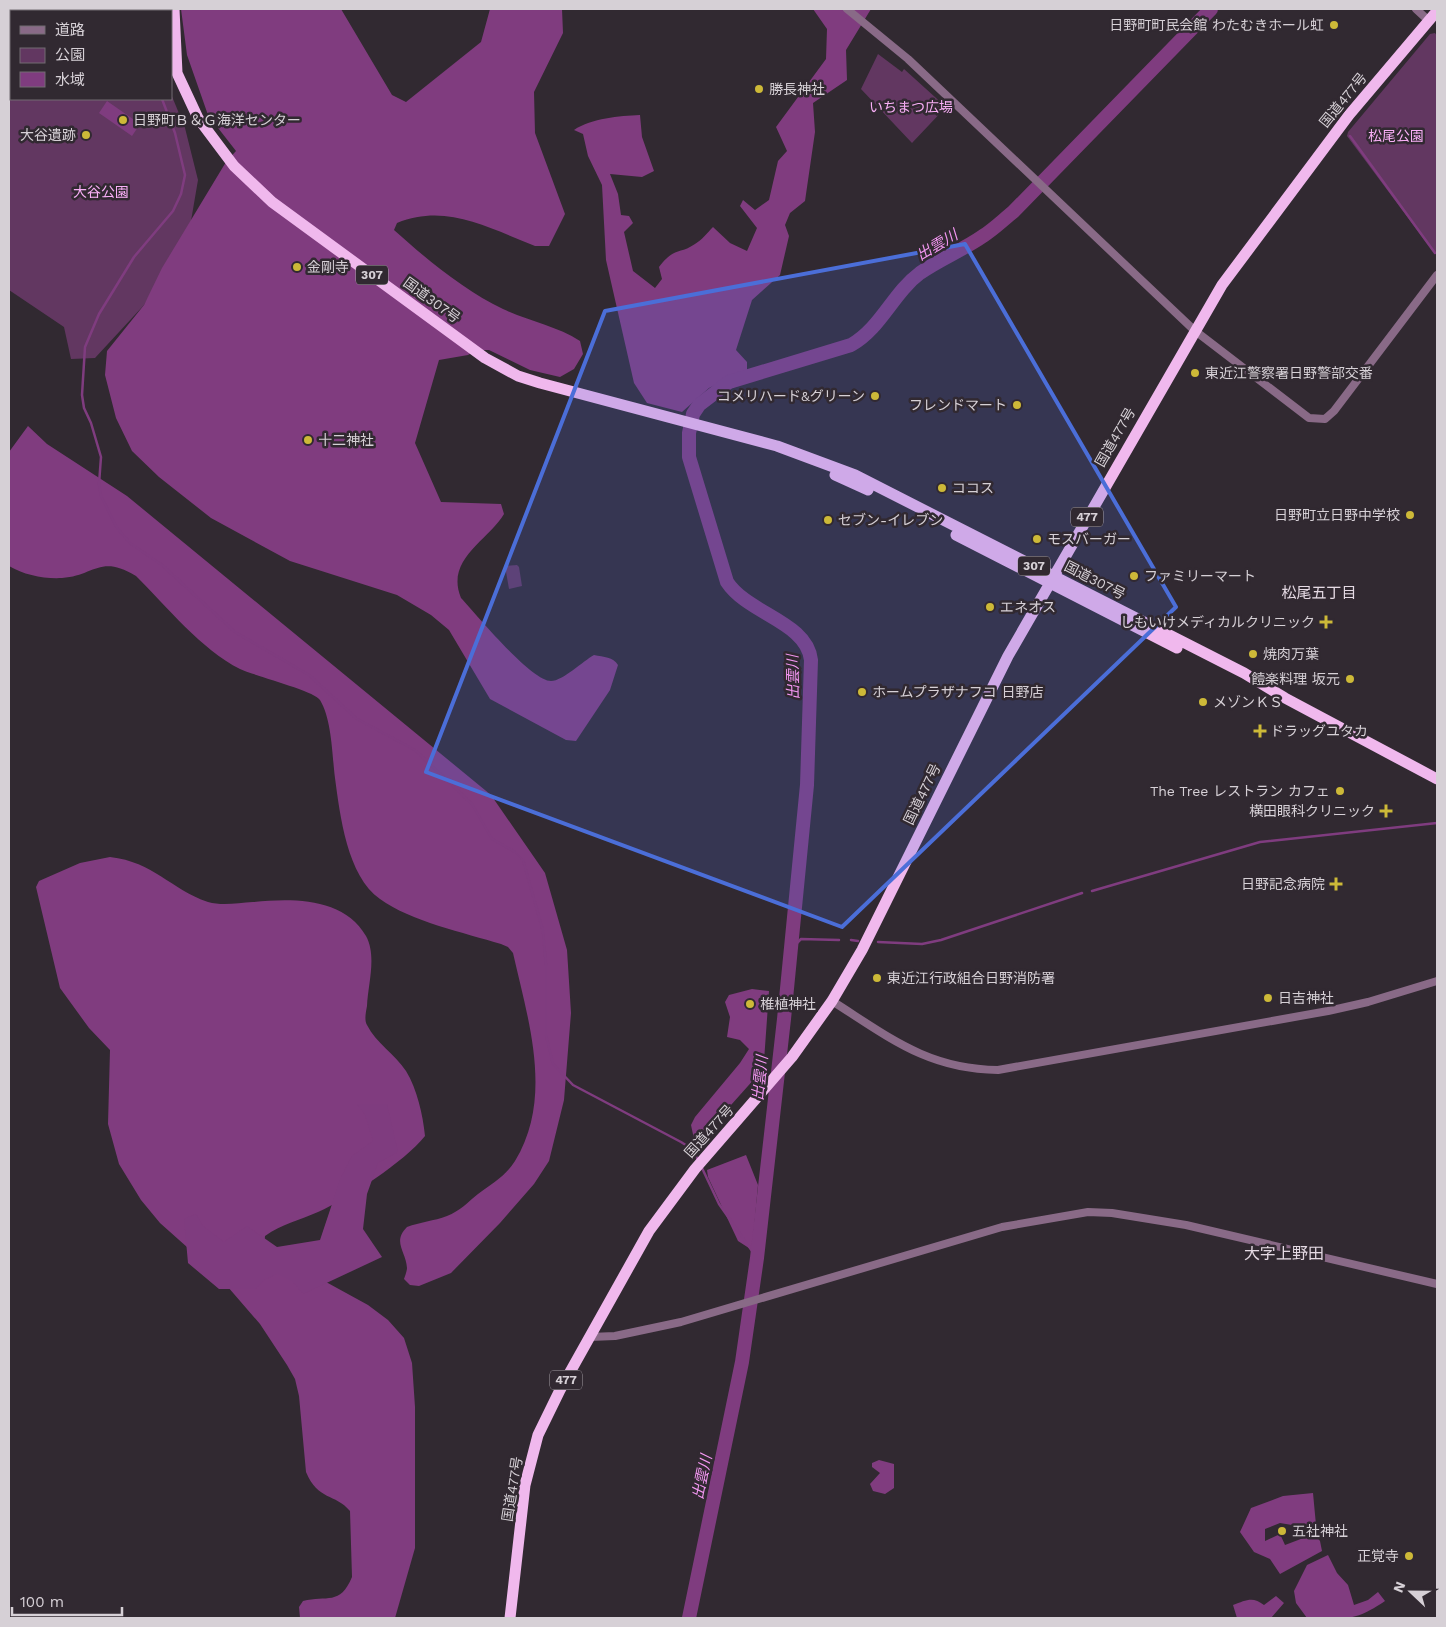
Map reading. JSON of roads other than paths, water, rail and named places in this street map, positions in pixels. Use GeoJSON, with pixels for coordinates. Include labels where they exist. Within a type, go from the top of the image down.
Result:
{"type":"FeatureCollection","features":[{"type":"Feature","properties":{"kind":"highway","name":"国道307号"},"geometry":{"type":"LineString","coordinates":[[173,16],[174,70],[198,118],[234,166],[265,196],[485,358],[518,376],[540,383],[777,446],[1244,673],[1285,698],[1437,779]]}},
{"type":"Feature","properties":{"kind":"highway","name":"国道477号"},"geometry":{"type":"LineString","coordinates":[[510,1618],[524,1493],[530,1460],[548,1412],[649,1231],[704,1158],[792,1057],[832,1001],[862,950],[947,775],[1008,656],[1194,330],[1222,285],[1341,126],[1433,16]]}},
{"type":"Feature","properties":{"kind":"street"},"geometry":{"type":"LineString","coordinates":[[847,9],[908,59],[1194,330],[1304,415],[1314,420],[1321,420],[1334,411],[1437,275]]}},
{"type":"Feature","properties":{"kind":"street"},"geometry":{"type":"LineString","coordinates":[[1416,9],[1433,16]]}},
{"type":"Feature","properties":{"kind":"street"},"geometry":{"type":"LineString","coordinates":[[832,1001],[902,1045],[924,1056],[946,1064],[998,1070],[1328,1011],[1368,1002],[1437,981]]}},
{"type":"Feature","properties":{"kind":"street"},"geometry":{"type":"LineString","coordinates":[[590,1337],[615,1336],[649,1330],[1002,1227],[1088,1212],[1112,1213],[1186,1225],[1437,1284]]}},
{"type":"Feature","properties":{"kind":"water"},"geometry":{"type":"Polygon","coordinates":[[[107,101],[140,124],[132,136],[99,113],[107,101]]]}},
{"type":"Feature","properties":{"kind":"water"},"geometry":{"type":"Polygon","coordinates":[[[357,1104],[387,1104],[398,1152],[378,1163],[367,1194],[363,1229],[382,1257],[303,1294],[293,1282],[277,1274],[266,1279],[255,1289],[219,1289],[188,1263],[184,1219],[196,1214],[203,1226],[224,1242],[247,1226],[277,1247],[320,1240],[341,1177],[352,1156],[373,1141],[365,1115],[357,1104]]]}},
{"type":"Feature","properties":{"kind":"waterway","name":"出雲川"},"geometry":{"type":"LineString","coordinates":[[689,1618],[742,1362],[757,1258],[784,1019],[807,785],[811,660],[807,647],[799,636],[748,602],[736,593],[727,582],[689,457],[689,433],[693,414],[699,405],[729,382],[851,345],[861,338],[879,320],[902,290],[920,273],[975,241],[1013,212],[1211,9]]}},
{"type":"Feature","properties":{"kind":"waterway"},"geometry":{"type":"LineString","coordinates":[[162,100],[175,133],[185,175],[181,194],[173,211],[134,257],[99,314],[85,347],[82,395],[84,408],[91,423],[101,457],[99,484],[101,496],[117,528],[130,543],[162,565],[235,632],[309,675],[357,719],[415,750],[472,804],[492,839],[515,852],[523,860],[543,931],[546,966],[546,1035],[553,1064],[573,1085],[681,1142],[692,1149],[698,1160]]}},
{"type":"Feature","properties":{"kind":"waterway"},"geometry":{"type":"LineString","coordinates":[[1350,136],[1435,253]]}},
{"type":"Feature","properties":{"kind":"waterway"},"geometry":{"type":"LineString","coordinates":[[1092,891],[1260,842],[1437,823]]}},
{"type":"Feature","properties":{"kind":"waterway"},"geometry":{"type":"LineString","coordinates":[[878,942],[922,944],[941,940],[1082,893]]}},
{"type":"Feature","properties":{"kind":"waterway"},"geometry":{"type":"LineString","coordinates":[[791,949],[801,939],[839,940]]}},
{"type":"Feature","properties":{"kind":"waterway"},"geometry":{"type":"LineString","coordinates":[[851,940],[858,941]]}},
{"type":"Feature","properties":{"kind":"waterway"},"geometry":{"type":"LineString","coordinates":[[702,1168],[719,1204],[757,1258]]}},
{"type":"Feature","properties":{"kind":"place","name":"日野町町民会館 わたむきホール虹"},"geometry":{"type":"Point","coordinates":[1334,25]}},
{"type":"Feature","properties":{"kind":"place","name":"勝長神社"},"geometry":{"type":"Point","coordinates":[759,89]}},
{"type":"Feature","properties":{"kind":"place","name":"日野町Ｂ＆Ｇ海洋センター"},"geometry":{"type":"Point","coordinates":[123,120]}},
{"type":"Feature","properties":{"kind":"place","name":"大谷遺跡"},"geometry":{"type":"Point","coordinates":[86,135]}},
{"type":"Feature","properties":{"kind":"place","name":"金剛寺"},"geometry":{"type":"Point","coordinates":[297,267]}},
{"type":"Feature","properties":{"kind":"place","name":"東近江警察署日野警部交番"},"geometry":{"type":"Point","coordinates":[1195,373]}},
{"type":"Feature","properties":{"kind":"place","name":"コメリハード&グリーン"},"geometry":{"type":"Point","coordinates":[875,396]}},
{"type":"Feature","properties":{"kind":"place","name":"フレンドマート"},"geometry":{"type":"Point","coordinates":[1017,405]}},
{"type":"Feature","properties":{"kind":"place","name":"十二神社"},"geometry":{"type":"Point","coordinates":[308,440]}},
{"type":"Feature","properties":{"kind":"place","name":"ココス"},"geometry":{"type":"Point","coordinates":[942,488]}},
{"type":"Feature","properties":{"kind":"place","name":"日野町立日野中学校"},"geometry":{"type":"Point","coordinates":[1410,515]}},
{"type":"Feature","properties":{"kind":"place","name":"セブン-イレブン"},"geometry":{"type":"Point","coordinates":[828,520]}},
{"type":"Feature","properties":{"kind":"place","name":"モスバーガー"},"geometry":{"type":"Point","coordinates":[1037,539]}},
{"type":"Feature","properties":{"kind":"place","name":"ファミリーマート"},"geometry":{"type":"Point","coordinates":[1134,576]}},
{"type":"Feature","properties":{"kind":"place","name":"エネオス"},"geometry":{"type":"Point","coordinates":[990,607]}},
{"type":"Feature","properties":{"kind":"place","name":"しもいけメディカルクリニック"},"geometry":{"type":"Point","coordinates":[1326,622]}},
{"type":"Feature","properties":{"kind":"place","name":"焼肉万葉"},"geometry":{"type":"Point","coordinates":[1253,654]}},
{"type":"Feature","properties":{"kind":"place","name":"饐楽料理 坂元"},"geometry":{"type":"Point","coordinates":[1350,679]}},
{"type":"Feature","properties":{"kind":"place","name":"ホームプラザナフコ 日野店"},"geometry":{"type":"Point","coordinates":[862,692]}},
{"type":"Feature","properties":{"kind":"place","name":"メゾンＫＳ"},"geometry":{"type":"Point","coordinates":[1203,702]}},
{"type":"Feature","properties":{"kind":"place","name":"ドラッグユタカ"},"geometry":{"type":"Point","coordinates":[1260,731]}},
{"type":"Feature","properties":{"kind":"place","name":"The Tree レストラン カフェ"},"geometry":{"type":"Point","coordinates":[1340,791]}},
{"type":"Feature","properties":{"kind":"place","name":"横田眼科クリニック"},"geometry":{"type":"Point","coordinates":[1386,811]}},
{"type":"Feature","properties":{"kind":"place","name":"日野記念病院"},"geometry":{"type":"Point","coordinates":[1336,884]}},
{"type":"Feature","properties":{"kind":"place","name":"東近江行政組合日野消防署"},"geometry":{"type":"Point","coordinates":[877,978]}},
{"type":"Feature","properties":{"kind":"place","name":"日吉神社"},"geometry":{"type":"Point","coordinates":[1268,998]}},
{"type":"Feature","properties":{"kind":"place","name":"椎植神社"},"geometry":{"type":"Point","coordinates":[750,1004]}},
{"type":"Feature","properties":{"kind":"place","name":"五社神社"},"geometry":{"type":"Point","coordinates":[1282,1531]}},
{"type":"Feature","properties":{"kind":"place","name":"正覚寺"},"geometry":{"type":"Point","coordinates":[1409,1556]}},
{"type":"Feature","properties":{"kind":"district","name":"松尾五丁目"},"geometry":{"type":"Point","coordinates":[1319,593]}},
{"type":"Feature","properties":{"kind":"district","name":"大字上野田"},"geometry":{"type":"Point","coordinates":[1284,1253]}},
{"type":"Feature","properties":{"kind":"park label","name":"いちまつ広場"},"geometry":{"type":"Point","coordinates":[911,107]}},
{"type":"Feature","properties":{"kind":"park label","name":"松尾公園"},"geometry":{"type":"Point","coordinates":[1396,136]}},
{"type":"Feature","properties":{"kind":"park label","name":"大谷公園"},"geometry":{"type":"Point","coordinates":[101,192]}}]}
